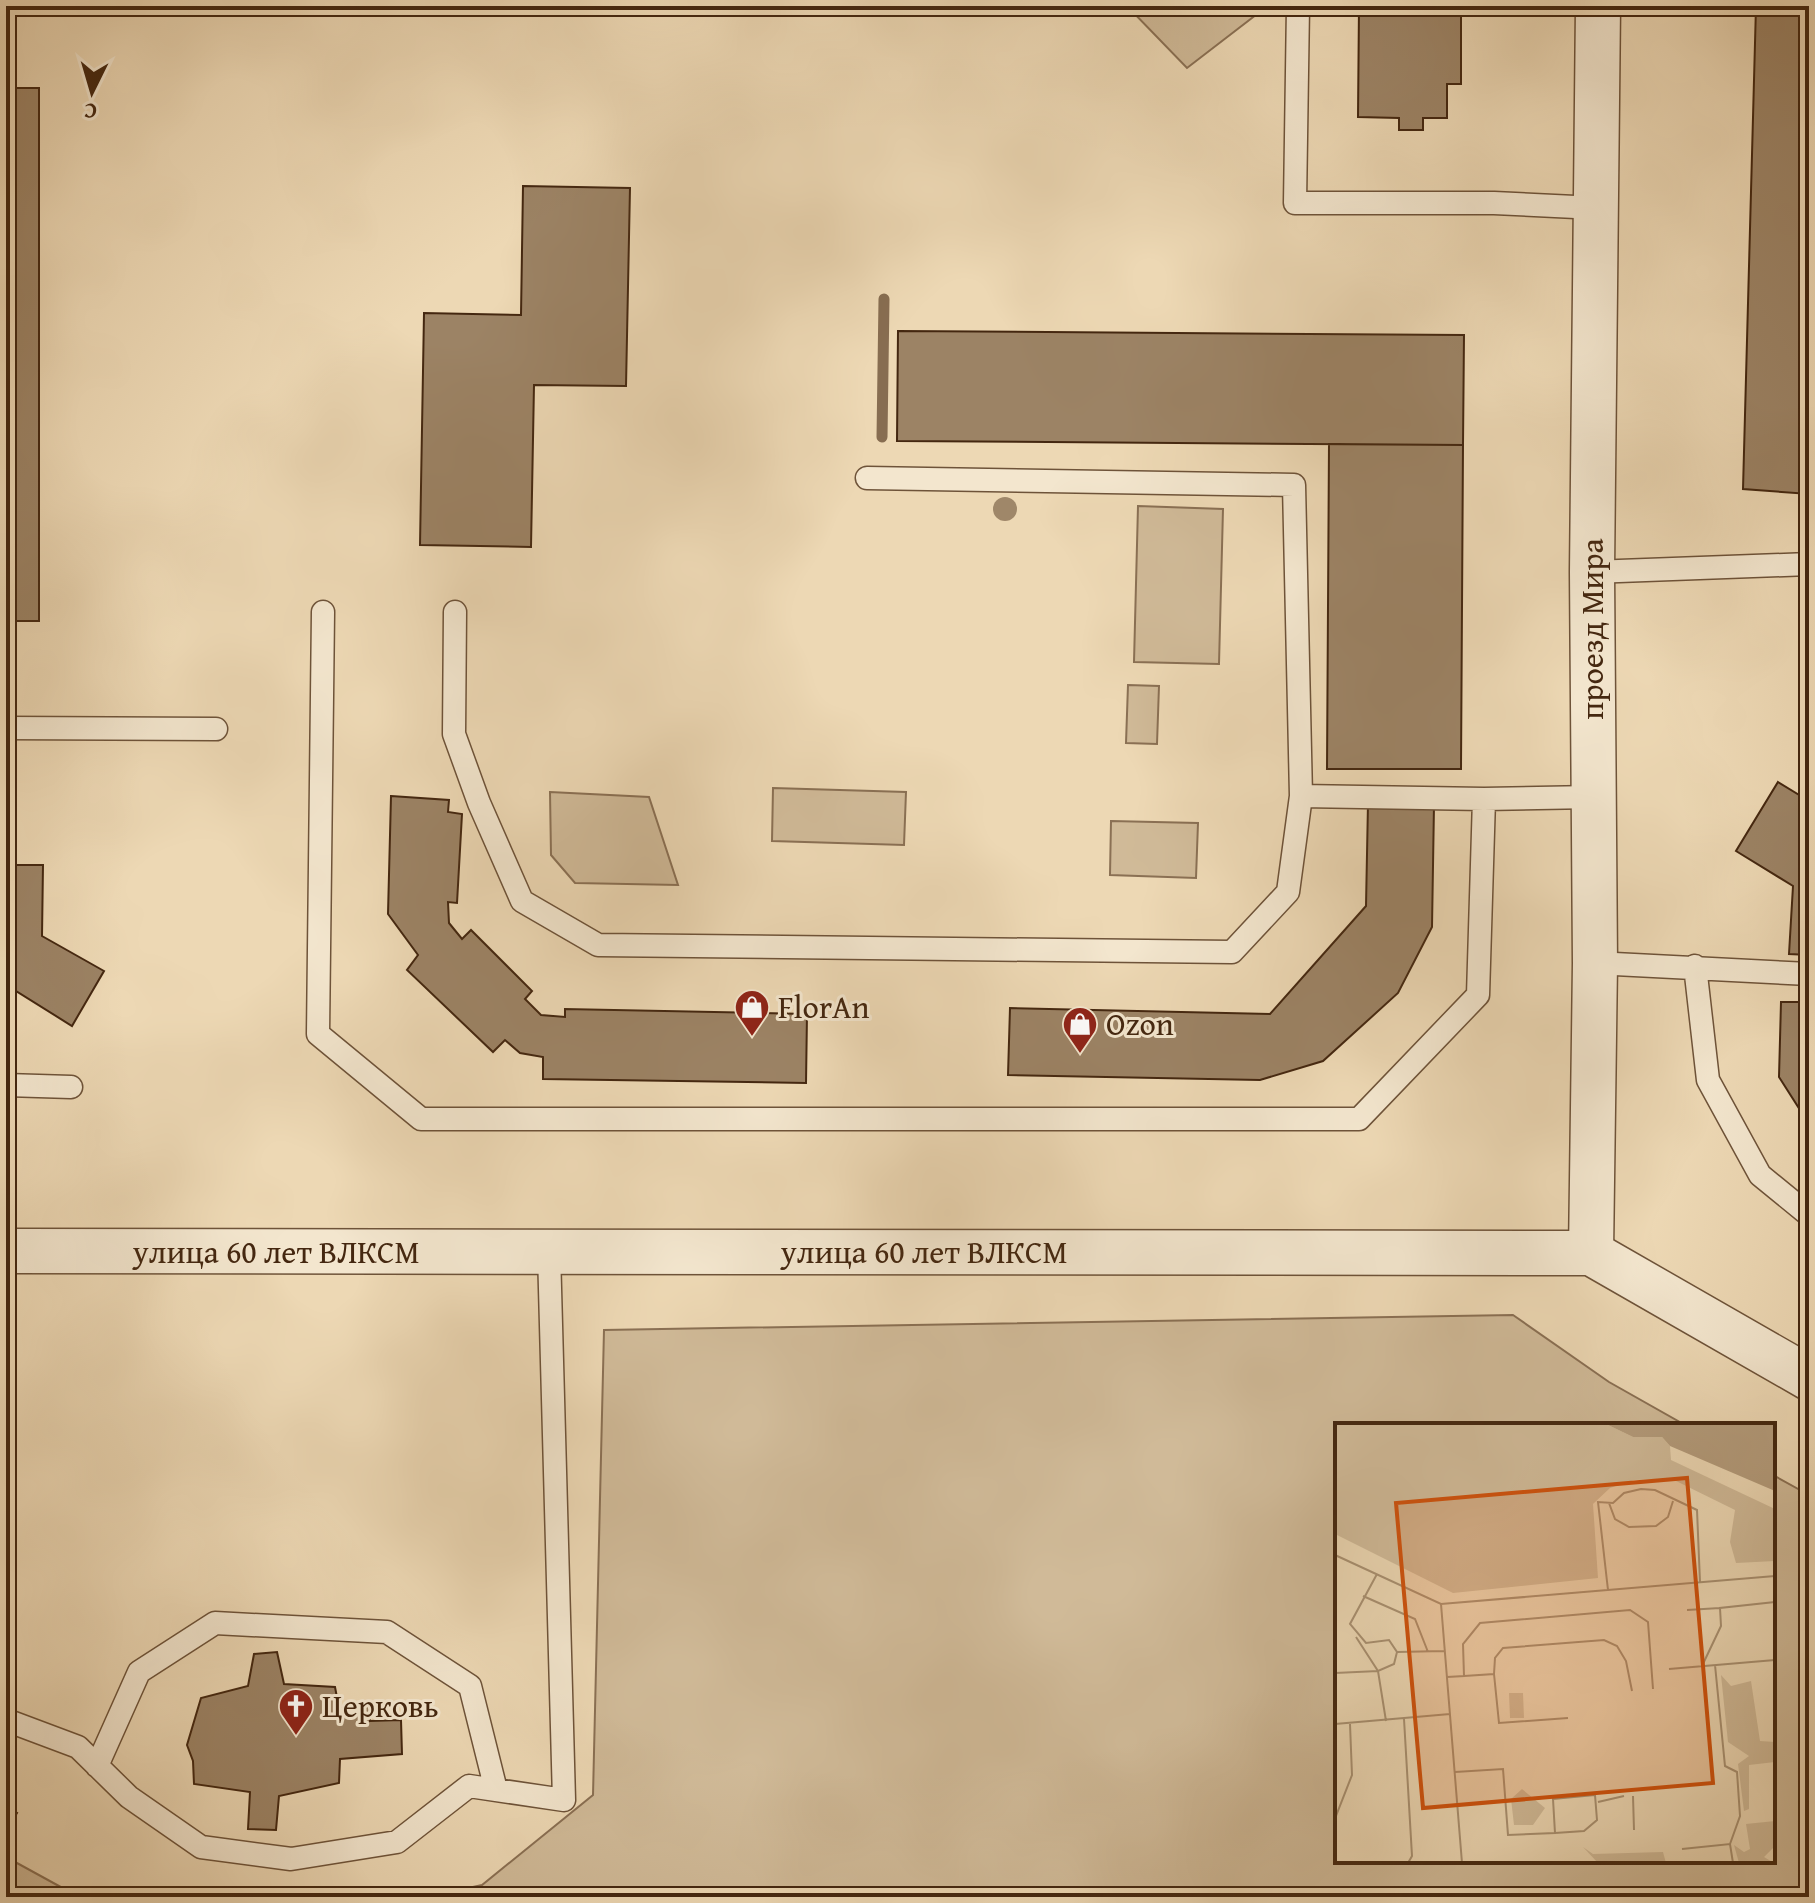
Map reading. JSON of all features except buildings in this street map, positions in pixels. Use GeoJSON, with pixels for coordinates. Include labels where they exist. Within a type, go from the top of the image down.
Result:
{"type":"FeatureCollection","features":[{"type":"Feature","properties":{"kind":"street","name":"проезд Мира"},"geometry":{"type":"LineString","coordinates":[[1591,1253],[1595,963],[1592,572],[1598,6]]}},
{"type":"Feature","properties":{"kind":"street","name":"улица 60 лет ВЛКСМ"},"geometry":{"type":"LineString","coordinates":[[6,1251],[1591,1253],[1809,1378]]}},
{"type":"Feature","properties":{"kind":"lane"},"geometry":{"type":"LineString","coordinates":[[1298,6],[1295,203],[1494,203],[1596,208]]}},
{"type":"Feature","properties":{"kind":"lane"},"geometry":{"type":"LineString","coordinates":[[455,612],[454,734],[479,803],[522,901],[598,945],[1232,952],[1288,892],[1301,796],[1294,485],[867,478]]}},
{"type":"Feature","properties":{"kind":"lane"},"geometry":{"type":"LineString","coordinates":[[1592,572],[1809,564]]}},
{"type":"Feature","properties":{"kind":"lane"},"geometry":{"type":"LineString","coordinates":[[323,612],[318,1034],[421,1119],[1359,1119],[1478,995],[1484,799]]}},
{"type":"Feature","properties":{"kind":"lane"},"geometry":{"type":"LineString","coordinates":[[6,728],[216,729]]}},
{"type":"Feature","properties":{"kind":"lane"},"geometry":{"type":"LineString","coordinates":[[1301,796],[1593,797]]}},
{"type":"Feature","properties":{"kind":"lane"},"geometry":{"type":"LineString","coordinates":[[1595,963],[1809,974]]}},
{"type":"Feature","properties":{"kind":"lane"},"geometry":{"type":"LineString","coordinates":[[1695,966],[1708,1080],[1760,1175],[1809,1215]]}},
{"type":"Feature","properties":{"kind":"lane"},"geometry":{"type":"LineString","coordinates":[[6,1085],[71,1087]]}},
{"type":"Feature","properties":{"kind":"lane"},"geometry":{"type":"LineString","coordinates":[[6,1720],[78,1747],[129,1797],[201,1847],[291,1859],[397,1842],[469,1786],[564,1800],[549,1252]]}},
{"type":"Feature","properties":{"kind":"lane"},"geometry":{"type":"LineString","coordinates":[[97,1766],[139,1672],[215,1623],[387,1632],[470,1686],[496,1790]]}},
{"type":"Feature","properties":{"kind":"shaded area"},"geometry":{"type":"Polygon","coordinates":[[[1127,6],[1261,6],[1261,11],[1187,68],[1127,6]]]}},
{"type":"Feature","properties":{"kind":"shaded area"},"geometry":{"type":"Polygon","coordinates":[[[1138,506],[1223,509],[1219,664],[1134,662],[1138,506]]]}},
{"type":"Feature","properties":{"kind":"shaded area"},"geometry":{"type":"Polygon","coordinates":[[[1128,685],[1159,686],[1157,744],[1126,743],[1128,685]]]}},
{"type":"Feature","properties":{"kind":"shaded area"},"geometry":{"type":"Polygon","coordinates":[[[773,788],[906,792],[904,845],[772,841],[773,788]]]}},
{"type":"Feature","properties":{"kind":"shaded area"},"geometry":{"type":"Polygon","coordinates":[[[550,792],[649,797],[678,885],[575,883],[551,855],[550,792]]]}},
{"type":"Feature","properties":{"kind":"shaded area"},"geometry":{"type":"Polygon","coordinates":[[[1111,821],[1198,823],[1196,878],[1110,875],[1111,821]]]}},
{"type":"Feature","properties":{"kind":"shaded area"},"geometry":{"type":"Polygon","coordinates":[[[1513,1315],[1609,1382],[1681,1423],[1335,1423],[1335,1863],[1775,1863],[1775,1476],[1809,1495],[1809,1897],[427,1897],[482,1885],[593,1795],[604,1330],[1513,1315]]]}},
{"type":"Feature","properties":{"kind":"shaded area"},"geometry":{"type":"Polygon","coordinates":[[[6,1857],[79,1897],[6,1897],[6,1857]]]}},
{"type":"Feature","properties":{"kind":"waterway"},"geometry":{"type":"LineString","coordinates":[[882,437],[884,299]]}},
{"type":"Feature","properties":{"kind":"place","name":"FlorAn"},"geometry":{"type":"Point","coordinates":[752,1038]}},
{"type":"Feature","properties":{"kind":"place","name":"Ozon"},"geometry":{"type":"Point","coordinates":[1080,1055]}},
{"type":"Feature","properties":{"kind":"place","name":"Церковь"},"geometry":{"type":"Point","coordinates":[296,1737]}}]}
